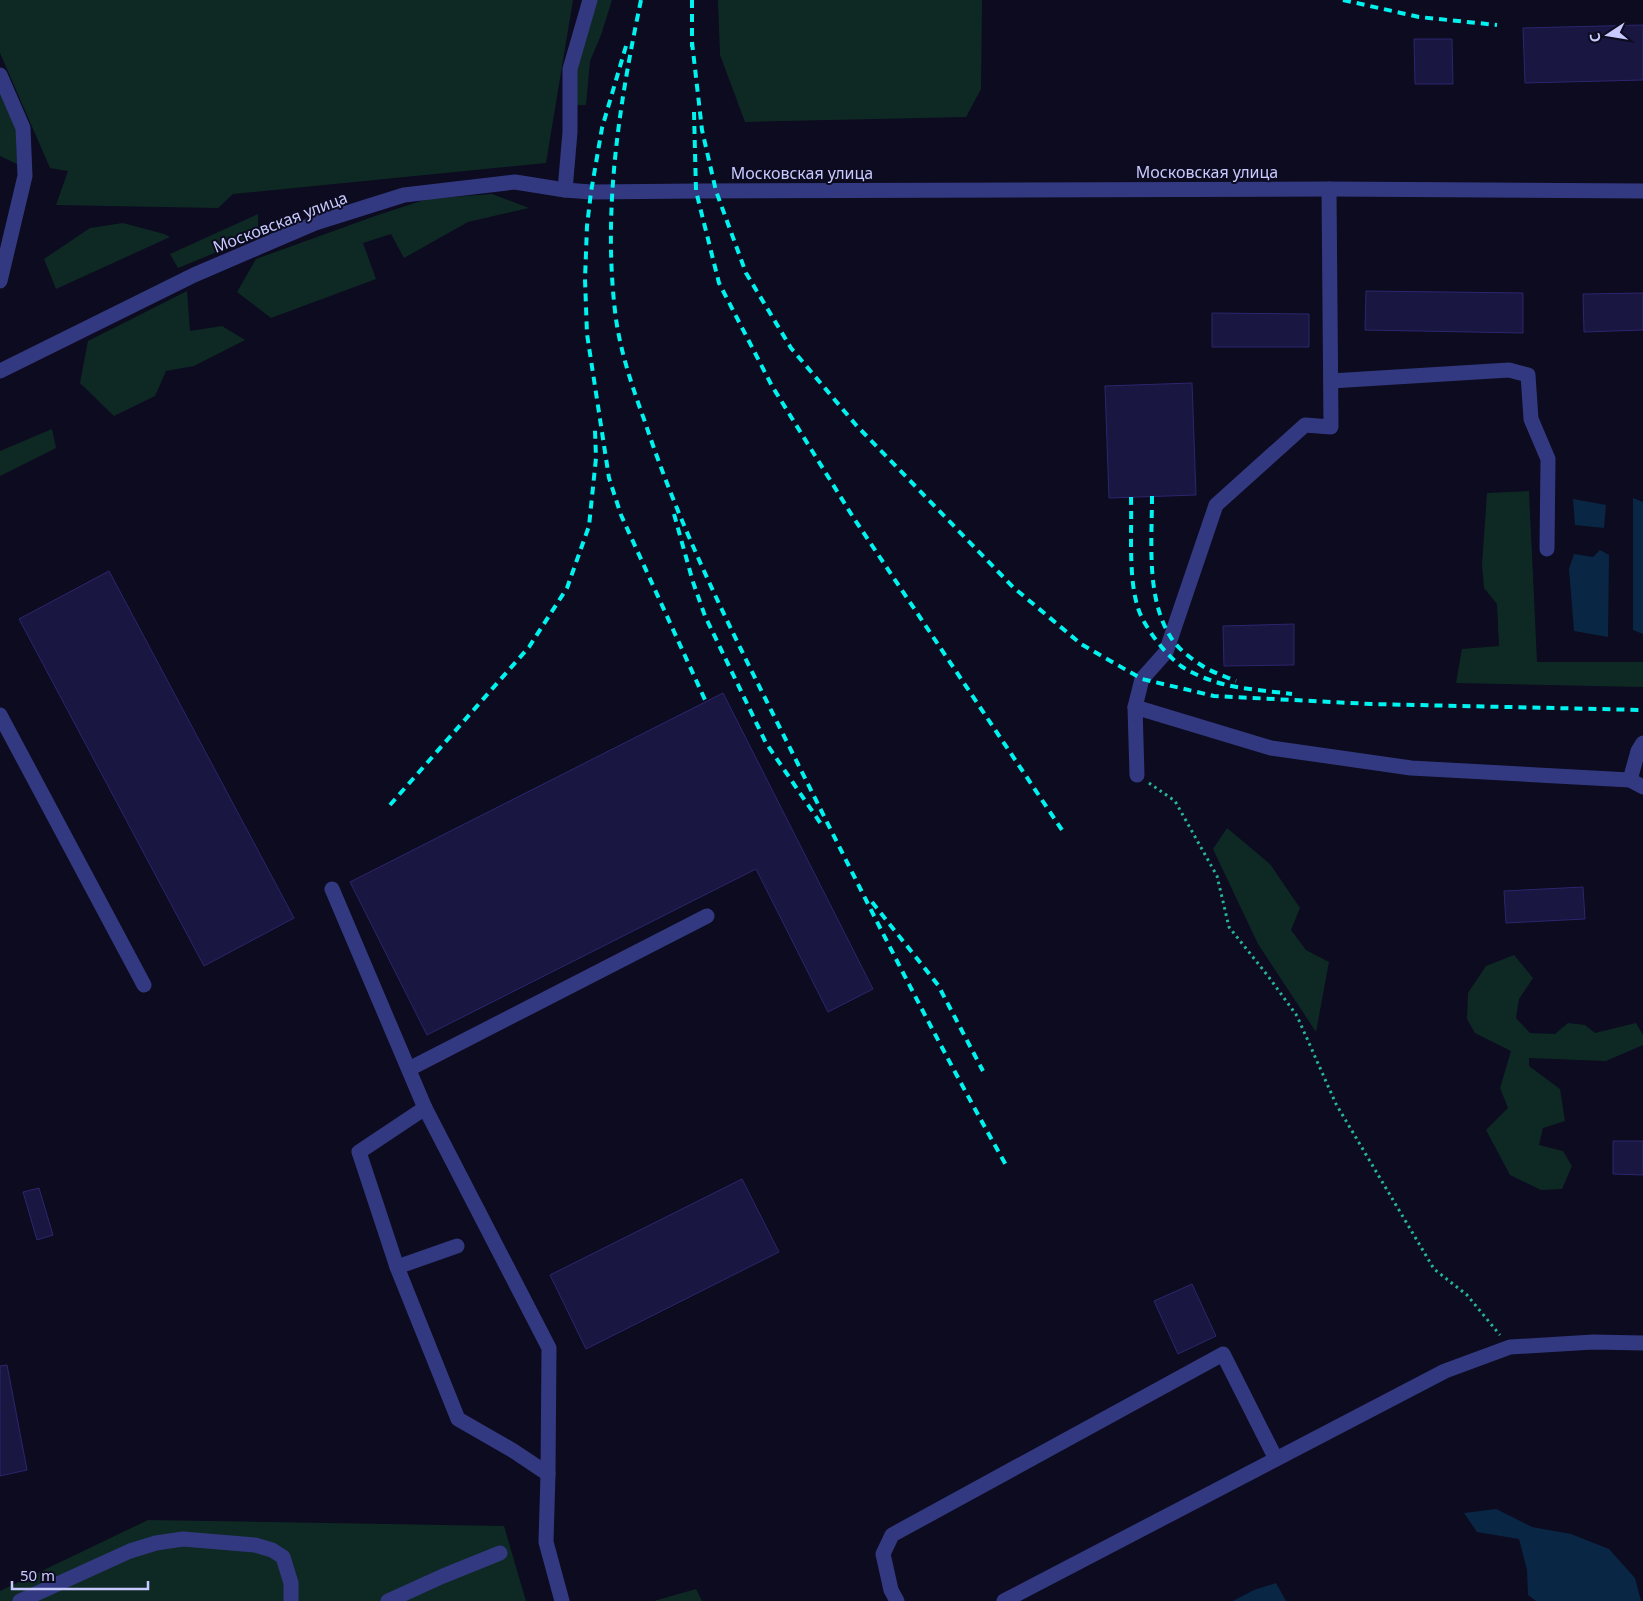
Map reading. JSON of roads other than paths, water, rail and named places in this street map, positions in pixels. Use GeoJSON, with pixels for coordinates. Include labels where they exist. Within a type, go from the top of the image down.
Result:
{"type":"FeatureCollection","features":[{"type":"Feature","properties":{"kind":"street"},"geometry":{"type":"LineString","coordinates":[[565,190],[570,132],[570,69],[590,0]]}},
{"type":"Feature","properties":{"kind":"street"},"geometry":{"type":"LineString","coordinates":[[0,75],[23,128],[25,176],[0,281]]}},
{"type":"Feature","properties":{"kind":"street","name":"Московская улица"},"geometry":{"type":"LineString","coordinates":[[0,371],[194,275],[324,220],[404,195],[516,182],[565,190],[612,193],[1329,188],[1643,191]]}},
{"type":"Feature","properties":{"kind":"street"},"geometry":{"type":"LineString","coordinates":[[1138,775],[1135,707],[1142,679],[1166,652],[1216,504],[1304,425],[1331,427],[1329,188]]}},
{"type":"Feature","properties":{"kind":"street"},"geometry":{"type":"LineString","coordinates":[[1331,381],[1509,370],[1528,375],[1531,419],[1548,459],[1547,549]]}},
{"type":"Feature","properties":{"kind":"street"},"geometry":{"type":"LineString","coordinates":[[1135,707],[1271,748],[1411,768],[1636,784],[1638,751],[1643,743]]}},
{"type":"Feature","properties":{"kind":"street"},"geometry":{"type":"LineString","coordinates":[[0,715],[144,985]]}},
{"type":"Feature","properties":{"kind":"street"},"geometry":{"type":"LineString","coordinates":[[332,890],[426,1108],[549,1348],[546,1542],[562,1601]]}},
{"type":"Feature","properties":{"kind":"street"},"geometry":{"type":"LineString","coordinates":[[409,1069],[707,916]]}},
{"type":"Feature","properties":{"kind":"street"},"geometry":{"type":"LineString","coordinates":[[426,1108],[359,1152],[397,1268],[458,1420],[512,1450],[548,1474]]}},
{"type":"Feature","properties":{"kind":"street"},"geometry":{"type":"LineString","coordinates":[[397,1268],[457,1246]]}},
{"type":"Feature","properties":{"kind":"street"},"geometry":{"type":"LineString","coordinates":[[1004,1601],[1445,1371],[1510,1347],[1593,1342],[1643,1343]]}},
{"type":"Feature","properties":{"kind":"street"},"geometry":{"type":"LineString","coordinates":[[897,1601],[891,1590],[883,1554],[892,1535],[1223,1354],[1276,1459]]}},
{"type":"Feature","properties":{"kind":"street"},"geometry":{"type":"LineString","coordinates":[[20,1601],[130,1551],[156,1543],[183,1539],[255,1545],[272,1550],[283,1557],[291,1583],[291,1601]]}},
{"type":"Feature","properties":{"kind":"street"},"geometry":{"type":"LineString","coordinates":[[388,1601],[500,1553]]}},
{"type":"Feature","properties":{"kind":"water"},"geometry":{"type":"Polygon","coordinates":[[[1633,498],[1643,502],[1643,634],[1633,630],[1633,498]]]}},
{"type":"Feature","properties":{"kind":"water"},"geometry":{"type":"Polygon","coordinates":[[[1573,499],[1606,505],[1604,528],[1575,525],[1573,499]]]}},
{"type":"Feature","properties":{"kind":"water"},"geometry":{"type":"Polygon","coordinates":[[[1600,550],[1609,555],[1608,637],[1574,631],[1569,569],[1574,554],[1593,557],[1600,550]]]}},
{"type":"Feature","properties":{"kind":"water"},"geometry":{"type":"Polygon","coordinates":[[[1496,1509],[1532,1527],[1571,1534],[1609,1549],[1635,1578],[1641,1601],[1536,1601],[1528,1595],[1527,1570],[1519,1539],[1477,1532],[1464,1513],[1496,1509]]]}},
{"type":"Feature","properties":{"kind":"water"},"geometry":{"type":"Polygon","coordinates":[[[1276,1583],[1286,1601],[1233,1601],[1254,1590],[1276,1583]]]}},
{"type":"Feature","properties":{"kind":"railway"},"geometry":{"type":"LineString","coordinates":[[641,0],[620,119],[615,159],[611,239],[616,319],[624,358],[632,384],[674,500],[725,615],[890,947],[1006,1165]]}},
{"type":"Feature","properties":{"kind":"railway"},"geometry":{"type":"LineString","coordinates":[[692,0],[692,47]]}},
{"type":"Feature","properties":{"kind":"railway"},"geometry":{"type":"LineString","coordinates":[[1343,0],[1419,17],[1497,25]]}},
{"type":"Feature","properties":{"kind":"railway"},"geometry":{"type":"LineString","coordinates":[[692,42],[702,130],[716,191],[746,273],[791,348],[856,425],[1013,587],[1081,644],[1142,679],[1214,696],[1371,704],[1643,710]]}},
{"type":"Feature","properties":{"kind":"railway"},"geometry":{"type":"LineString","coordinates":[[626,46],[602,128],[591,192],[587,226],[585,279],[587,334],[609,478],[621,515],[706,702]]}},
{"type":"Feature","properties":{"kind":"railway"},"geometry":{"type":"LineString","coordinates":[[694,112],[696,191],[719,283],[772,386],[853,517],[1062,830]]}},
{"type":"Feature","properties":{"kind":"railway"},"geometry":{"type":"LineString","coordinates":[[390,805],[529,647],[567,588],[589,526],[596,458],[595,430]]}},
{"type":"Feature","properties":{"kind":"railway"},"geometry":{"type":"LineString","coordinates":[[1152,496],[1152,568],[1157,604],[1162,621],[1170,636],[1188,656],[1209,670],[1236,681]]}},
{"type":"Feature","properties":{"kind":"railway"},"geometry":{"type":"LineString","coordinates":[[1131,497],[1131,553],[1135,596],[1145,623],[1162,647],[1181,666],[1211,680],[1243,688],[1292,694]]}},
{"type":"Feature","properties":{"kind":"railway"},"geometry":{"type":"LineString","coordinates":[[674,514],[693,582],[705,616],[766,743],[821,824]]}},
{"type":"Feature","properties":{"kind":"railway"},"geometry":{"type":"LineString","coordinates":[[872,902],[938,985],[983,1071]]}}]}
